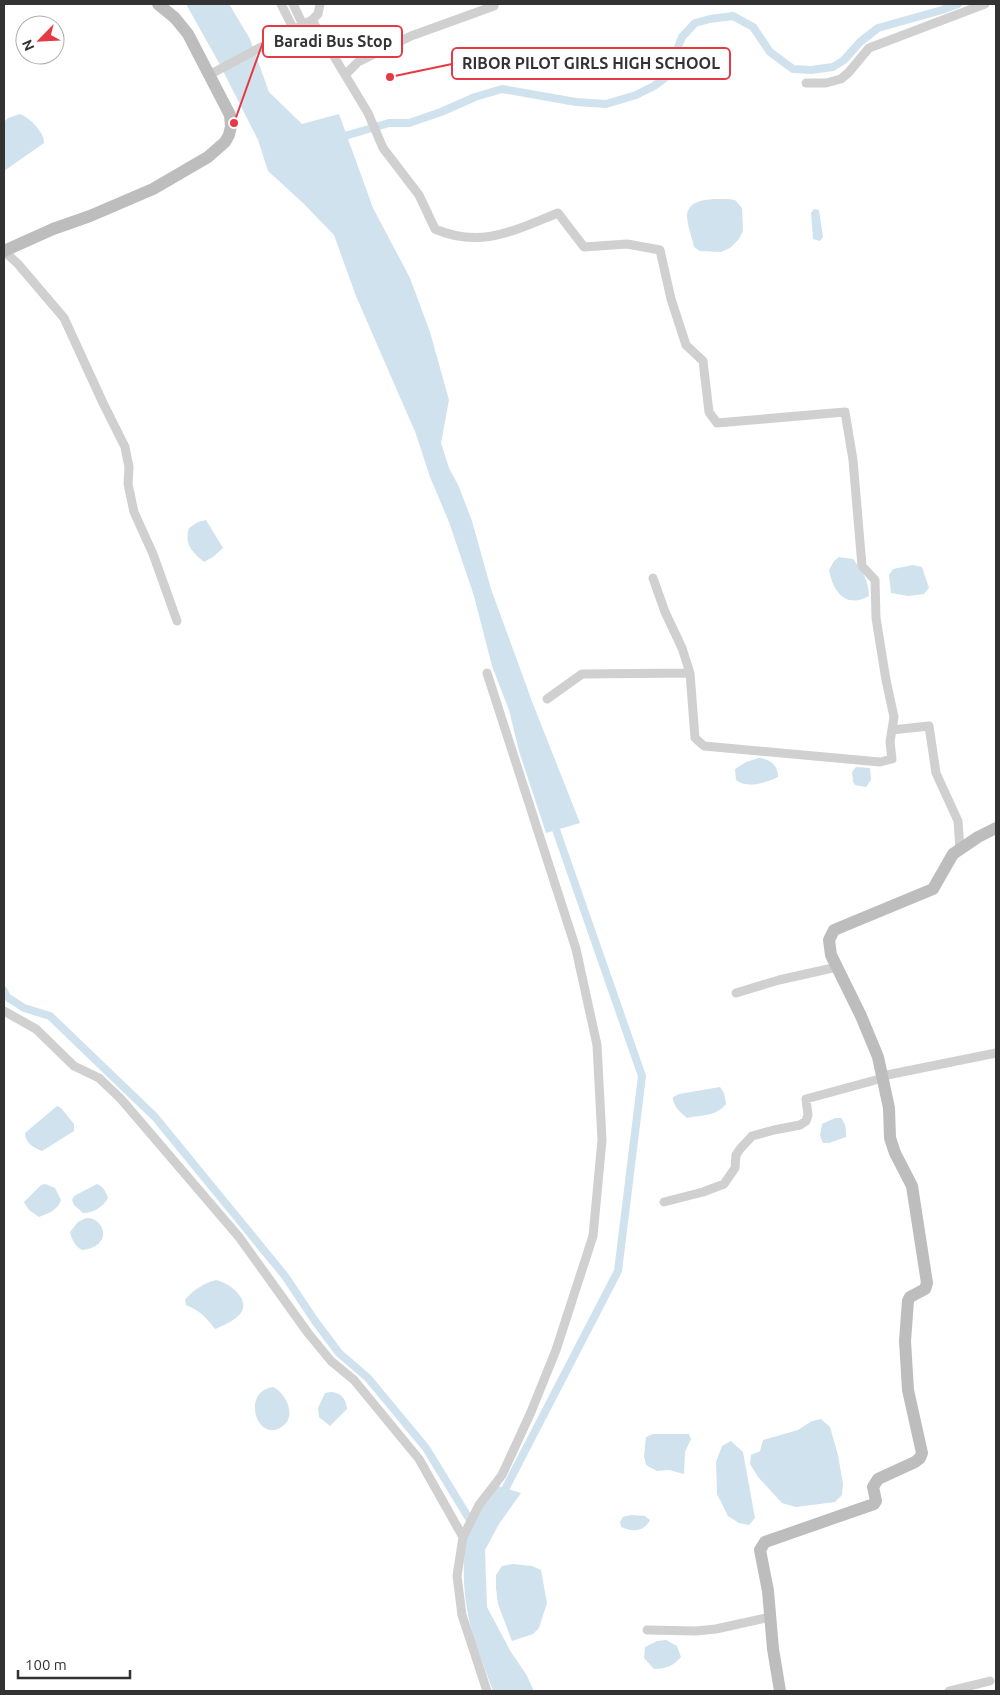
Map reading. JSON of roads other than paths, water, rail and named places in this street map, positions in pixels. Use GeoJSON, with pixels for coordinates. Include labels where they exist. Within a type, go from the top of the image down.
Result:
{"type":"FeatureCollection","features":[{"type":"Feature","properties":{"kind":"street"},"geometry":{"type":"LineString","coordinates":[[158,4],[182,25],[230,114],[231,126],[225,142],[217,150],[153,189],[4,251],[18,264],[64,318],[103,404],[125,447],[129,467],[128,484],[134,512],[153,554],[177,621]]}},
{"type":"Feature","properties":{"kind":"street"},"geometry":{"type":"LineString","coordinates":[[281,4],[294,30]]}},
{"type":"Feature","properties":{"kind":"street"},"geometry":{"type":"LineString","coordinates":[[293,4],[303,25]]}},
{"type":"Feature","properties":{"kind":"street"},"geometry":{"type":"LineString","coordinates":[[311,4],[314,18],[368,112],[384,148],[419,195],[434,229],[451,236],[475,239],[511,232],[558,213],[584,247],[627,244],[660,250],[671,299],[686,345],[703,360],[709,412],[717,423],[845,412],[853,460],[862,566],[875,580],[876,618],[894,717],[890,742],[892,759],[880,762],[704,746],[695,738],[690,673],[682,648],[665,612],[653,578]]}},
{"type":"Feature","properties":{"kind":"street"},"geometry":{"type":"LineString","coordinates":[[209,75],[314,18],[318,14],[320,4]]}},
{"type":"Feature","properties":{"kind":"street"},"geometry":{"type":"LineString","coordinates":[[806,83],[826,83],[841,79],[869,48],[985,4]]}},
{"type":"Feature","properties":{"kind":"street"},"geometry":{"type":"LineString","coordinates":[[346,74],[358,62],[412,36],[494,6]]}},
{"type":"Feature","properties":{"kind":"street"},"geometry":{"type":"LineString","coordinates":[[487,673],[576,949],[597,1045],[602,1140],[593,1236],[556,1350],[532,1412],[502,1475],[474,1513],[465,1532],[456,1576],[462,1615],[487,1691]]}},
{"type":"Feature","properties":{"kind":"street"},"geometry":{"type":"LineString","coordinates":[[547,699],[582,674],[690,673]]}},
{"type":"Feature","properties":{"kind":"street"},"geometry":{"type":"LineString","coordinates":[[892,730],[929,726],[936,773],[958,821],[960,850]]}},
{"type":"Feature","properties":{"kind":"street"},"geometry":{"type":"LineString","coordinates":[[780,1691],[768,1592],[760,1550],[765,1542],[874,1504],[876,1501],[873,1487],[878,1479],[915,1462],[922,1453],[908,1390],[905,1341],[908,1300],[925,1289],[927,1283],[912,1186],[890,1138],[889,1108],[878,1057],[831,955],[829,940],[834,930],[933,890],[953,854],[978,837],[996,828]]}},
{"type":"Feature","properties":{"kind":"street"},"geometry":{"type":"LineString","coordinates":[[736,993],[779,980],[837,967]]}},
{"type":"Feature","properties":{"kind":"street"},"geometry":{"type":"LineString","coordinates":[[4,1011],[36,1029],[74,1066],[99,1078],[121,1099],[239,1237],[308,1334],[331,1361],[354,1380],[418,1459],[465,1532]]}},
{"type":"Feature","properties":{"kind":"street"},"geometry":{"type":"LineString","coordinates":[[664,1202],[703,1192],[724,1184],[735,1168],[736,1155],[752,1136],[800,1125],[806,1121],[808,1115],[806,1098],[883,1077],[996,1053]]}},
{"type":"Feature","properties":{"kind":"street"},"geometry":{"type":"LineString","coordinates":[[647,1630],[696,1631],[716,1629],[770,1617]]}},
{"type":"Feature","properties":{"kind":"street"},"geometry":{"type":"LineString","coordinates":[[948,1691],[990,1680]]}},
{"type":"Feature","properties":{"kind":"water"},"geometry":{"type":"Polygon","coordinates":[[[186,4],[229,4],[250,39],[269,92],[302,124],[339,114],[373,208],[410,278],[430,332],[449,400],[441,443],[449,468],[459,487],[472,521],[491,589],[533,704],[580,823],[546,833],[519,751],[509,710],[492,666],[474,596],[449,522],[430,477],[416,434],[356,296],[334,235],[268,171],[258,140],[219,63],[186,4]]]}},
{"type":"Feature","properties":{"kind":"water"},"geometry":{"type":"Polygon","coordinates":[[[20,114],[28,118],[36,126],[44,139],[44,143],[4,171],[4,122],[8,118],[20,114]]]}},
{"type":"Feature","properties":{"kind":"water"},"geometry":{"type":"Polygon","coordinates":[[[703,200],[735,200],[742,208],[743,231],[739,239],[730,248],[721,252],[700,251],[694,247],[687,219],[689,209],[692,205],[703,200]]]}},
{"type":"Feature","properties":{"kind":"water"},"geometry":{"type":"Polygon","coordinates":[[[814,209],[819,210],[823,237],[820,241],[813,239],[811,213],[814,209]]]}},
{"type":"Feature","properties":{"kind":"water"},"geometry":{"type":"Polygon","coordinates":[[[206,520],[223,548],[204,562],[190,547],[188,534],[189,528],[198,522],[206,520]]]}},
{"type":"Feature","properties":{"kind":"water"},"geometry":{"type":"Polygon","coordinates":[[[839,557],[853,559],[866,581],[869,596],[854,601],[847,599],[837,591],[829,570],[834,561],[839,557]]]}},
{"type":"Feature","properties":{"kind":"water"},"geometry":{"type":"Polygon","coordinates":[[[913,565],[922,567],[929,588],[924,594],[908,596],[891,593],[889,575],[893,569],[913,565]]]}},
{"type":"Feature","properties":{"kind":"water"},"geometry":{"type":"Polygon","coordinates":[[[759,758],[773,763],[777,769],[778,777],[751,785],[740,783],[736,780],[735,769],[746,762],[759,758]]]}},
{"type":"Feature","properties":{"kind":"water"},"geometry":{"type":"Polygon","coordinates":[[[856,767],[870,768],[871,780],[866,787],[855,785],[853,782],[852,772],[856,767]]]}},
{"type":"Feature","properties":{"kind":"water"},"geometry":{"type":"Polygon","coordinates":[[[720,1087],[724,1093],[726,1104],[714,1113],[687,1118],[675,1106],[673,1097],[679,1094],[720,1087]]]}},
{"type":"Feature","properties":{"kind":"water"},"geometry":{"type":"Polygon","coordinates":[[[57,1106],[61,1108],[74,1124],[74,1131],[42,1151],[33,1147],[25,1137],[25,1133],[57,1106]]]}},
{"type":"Feature","properties":{"kind":"water"},"geometry":{"type":"Polygon","coordinates":[[[835,1118],[843,1120],[846,1137],[829,1143],[823,1143],[820,1136],[822,1124],[835,1118]]]}},
{"type":"Feature","properties":{"kind":"water"},"geometry":{"type":"Polygon","coordinates":[[[45,1184],[55,1188],[61,1200],[55,1209],[39,1217],[29,1210],[24,1202],[41,1185],[45,1184]]]}},
{"type":"Feature","properties":{"kind":"water"},"geometry":{"type":"Polygon","coordinates":[[[97,1184],[101,1186],[108,1198],[97,1209],[83,1213],[74,1205],[72,1200],[74,1196],[97,1184]]]}},
{"type":"Feature","properties":{"kind":"water"},"geometry":{"type":"Polygon","coordinates":[[[86,1218],[98,1222],[103,1232],[103,1238],[92,1247],[82,1250],[77,1247],[70,1232],[78,1222],[86,1218]]]}},
{"type":"Feature","properties":{"kind":"water"},"geometry":{"type":"Polygon","coordinates":[[[216,1280],[221,1281],[236,1291],[240,1296],[243,1306],[242,1311],[237,1317],[215,1329],[202,1315],[186,1305],[185,1300],[199,1287],[216,1280]]]}},
{"type":"Feature","properties":{"kind":"water"},"geometry":{"type":"Polygon","coordinates":[[[273,1387],[285,1398],[289,1409],[289,1419],[277,1429],[268,1429],[261,1425],[255,1408],[257,1399],[262,1391],[273,1387]]]}},
{"type":"Feature","properties":{"kind":"water"},"geometry":{"type":"Polygon","coordinates":[[[331,1392],[343,1397],[347,1409],[330,1426],[319,1417],[318,1408],[325,1393],[331,1392]]]}},
{"type":"Feature","properties":{"kind":"water"},"geometry":{"type":"Polygon","coordinates":[[[821,1419],[830,1427],[838,1455],[843,1484],[842,1495],[835,1502],[796,1507],[782,1503],[758,1477],[750,1464],[751,1455],[760,1451],[763,1440],[798,1430],[812,1421],[821,1419]]]}},
{"type":"Feature","properties":{"kind":"water"},"geometry":{"type":"Polygon","coordinates":[[[653,1434],[689,1434],[691,1439],[685,1452],[684,1474],[669,1470],[657,1471],[646,1465],[644,1456],[646,1437],[653,1434]]]}},
{"type":"Feature","properties":{"kind":"water"},"geometry":{"type":"Polygon","coordinates":[[[731,1441],[743,1452],[755,1518],[749,1525],[739,1523],[728,1516],[717,1494],[716,1462],[722,1446],[731,1441]]]}},
{"type":"Feature","properties":{"kind":"water"},"geometry":{"type":"Polygon","coordinates":[[[498,1486],[521,1493],[499,1524],[485,1550],[487,1607],[534,1691],[493,1691],[477,1648],[468,1614],[464,1568],[466,1543],[473,1520],[480,1507],[498,1486]]]}},
{"type":"Feature","properties":{"kind":"water"},"geometry":{"type":"Polygon","coordinates":[[[631,1515],[645,1516],[650,1520],[645,1527],[638,1530],[621,1527],[620,1522],[623,1517],[631,1515]]]}},
{"type":"Feature","properties":{"kind":"water"},"geometry":{"type":"Polygon","coordinates":[[[513,1564],[532,1566],[541,1570],[547,1603],[539,1628],[533,1634],[512,1641],[498,1604],[496,1575],[502,1566],[513,1564]]]}},
{"type":"Feature","properties":{"kind":"water"},"geometry":{"type":"Polygon","coordinates":[[[666,1640],[677,1646],[681,1657],[669,1666],[654,1669],[644,1658],[645,1647],[657,1641],[666,1640]]]}},
{"type":"Feature","properties":{"kind":"waterway"},"geometry":{"type":"LineString","coordinates":[[338,138],[389,123],[409,123],[475,97],[502,89],[576,102],[606,104],[636,95],[654,86],[666,77],[682,37],[695,23],[710,19],[733,16],[753,27],[770,52],[793,69],[811,70],[833,67],[844,60],[860,42],[878,28],[958,4]]}},
{"type":"Feature","properties":{"kind":"waterway"},"geometry":{"type":"LineString","coordinates":[[501,1497],[618,1271],[642,1076],[553,821]]}},
{"type":"Feature","properties":{"kind":"waterway"},"geometry":{"type":"LineString","coordinates":[[4,991],[7,997],[24,1008],[50,1016],[155,1117],[285,1276],[339,1353],[368,1378],[426,1448],[473,1525]]}},
{"type":"Feature","properties":{"kind":"place","name":"RIBOR PILOT GIRLS HIGH SCHOOL"},"geometry":{"type":"Point","coordinates":[390,77]}},
{"type":"Feature","properties":{"kind":"place","name":"Baradi Bus Stop"},"geometry":{"type":"Point","coordinates":[234,123]}}]}
